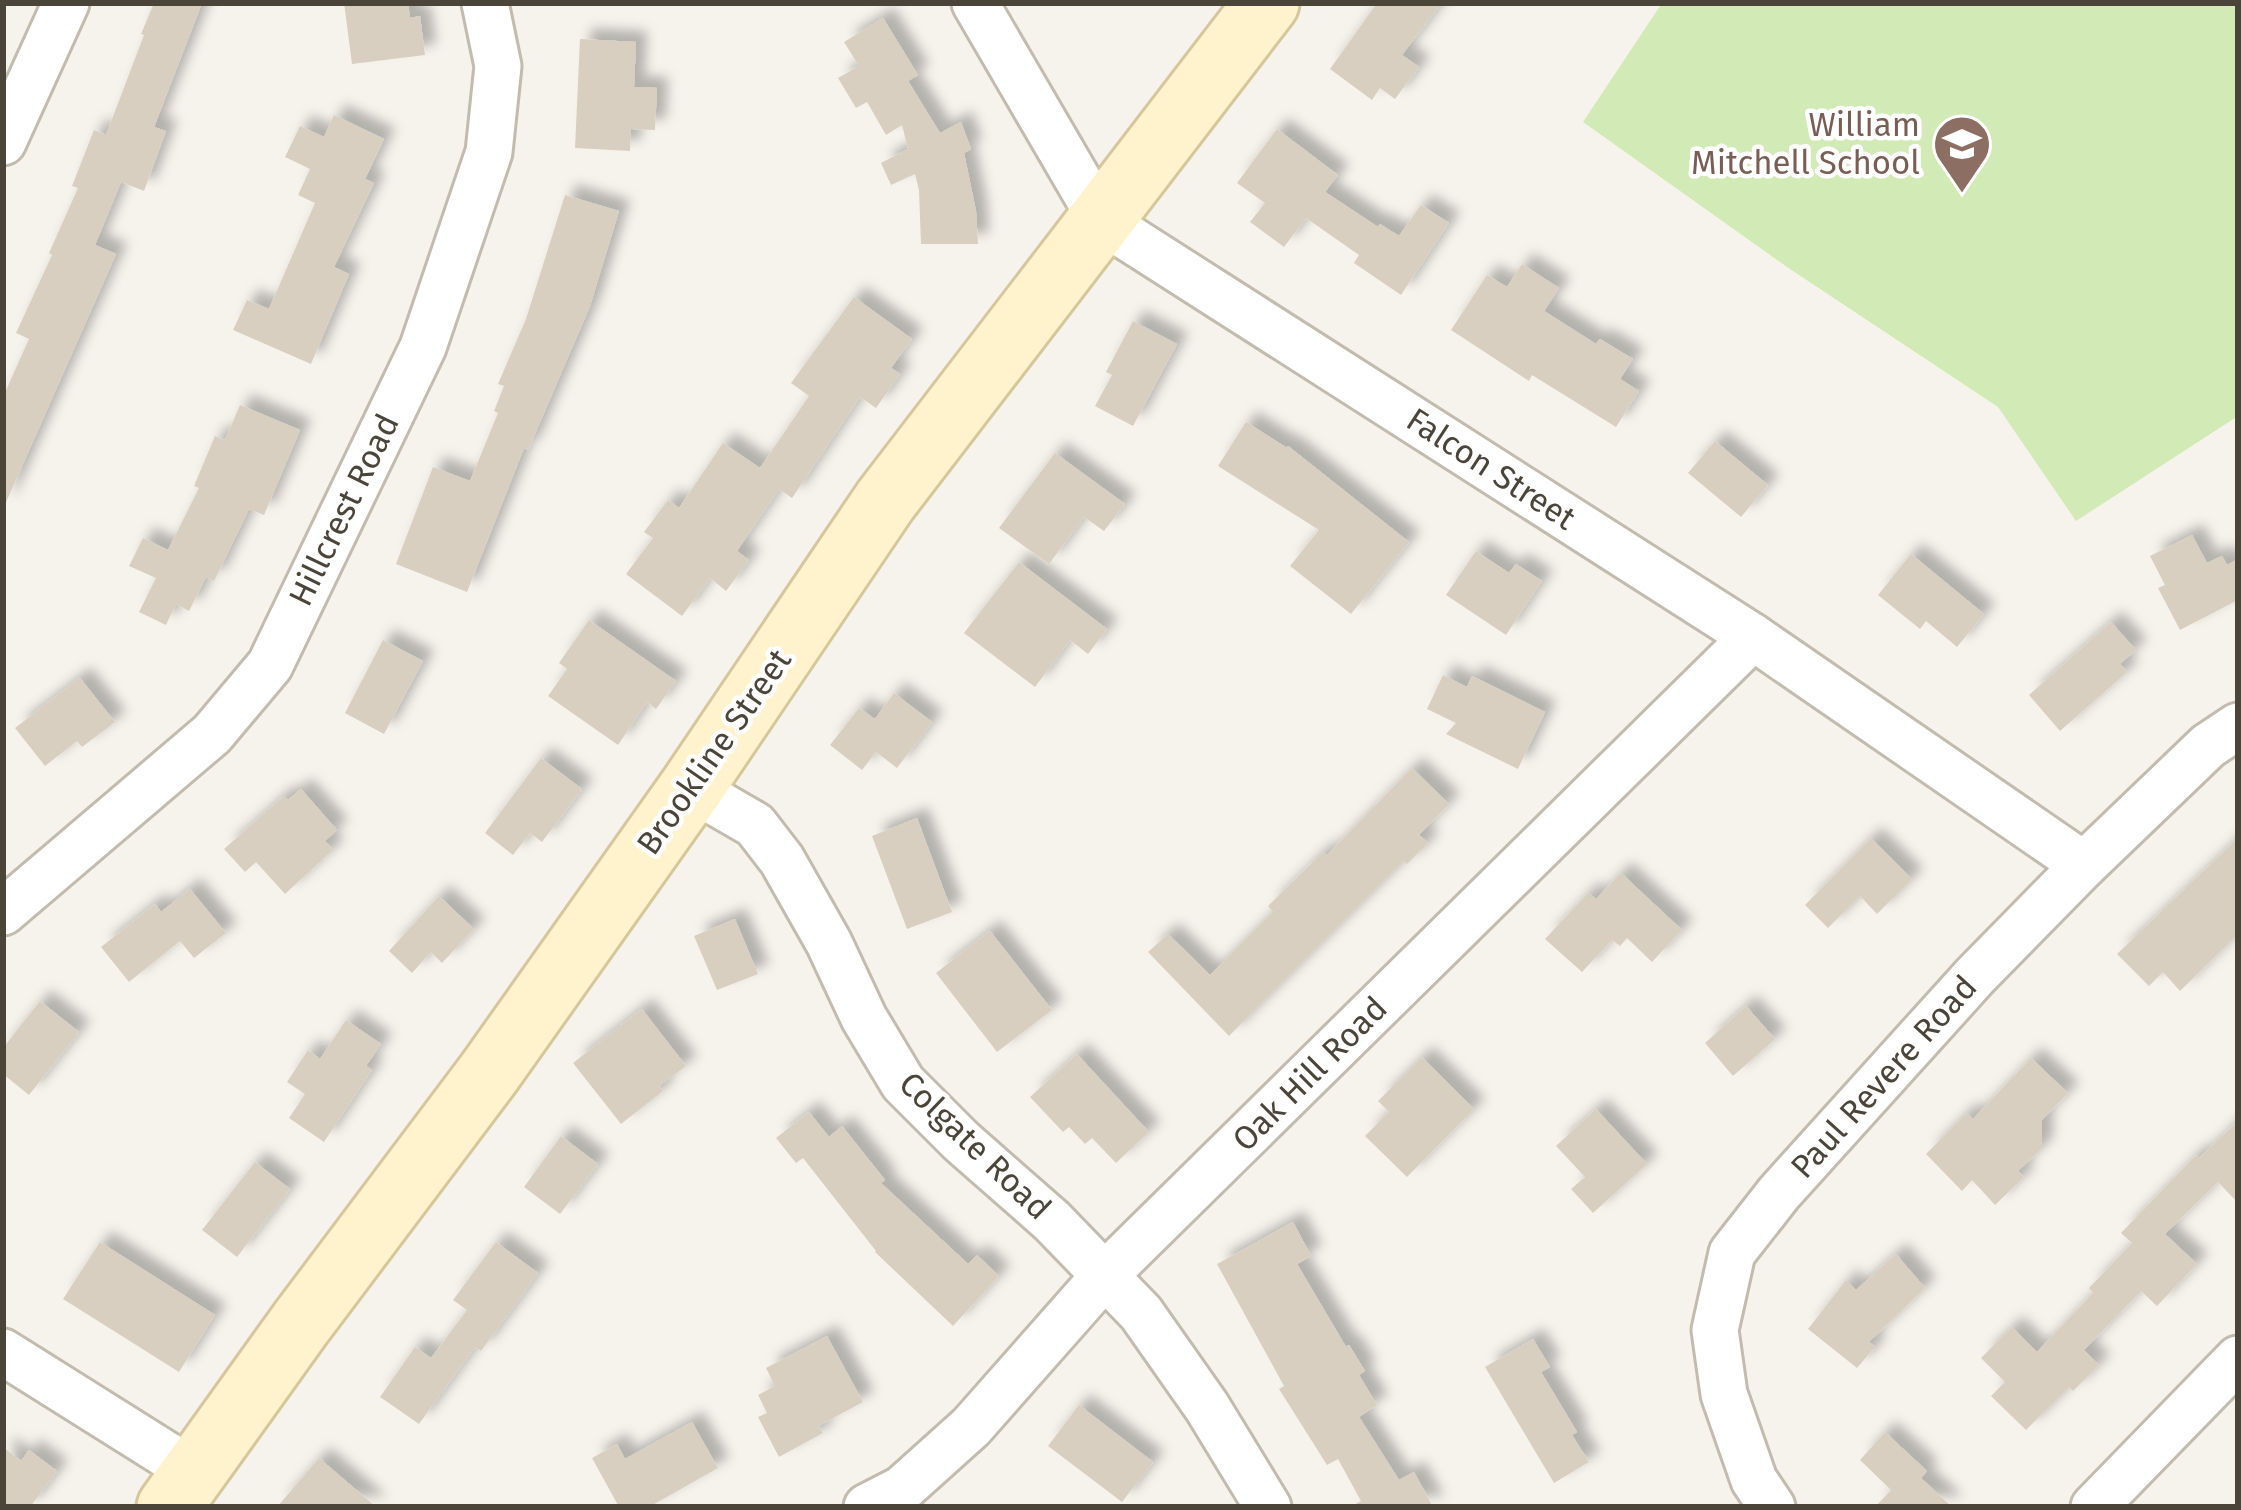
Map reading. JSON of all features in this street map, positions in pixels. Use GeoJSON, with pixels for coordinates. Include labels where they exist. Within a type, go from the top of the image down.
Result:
{"type":"FeatureCollection","features":[{"type":"Feature","properties":{"kind":"street"},"geometry":{"type":"LineString","coordinates":[[3,142],[21,51],[66,3]]}},
{"type":"Feature","properties":{"kind":"street","name":"Hillcrest Road"},"geometry":{"type":"LineString","coordinates":[[3,912],[212,734],[270,665],[422,347],[489,152],[498,66],[485,3]]}},
{"type":"Feature","properties":{"kind":"street","name":"Falcon Street"},"geometry":{"type":"LineString","coordinates":[[974,3],[1102,221],[1753,637],[2084,865]]}},
{"type":"Feature","properties":{"kind":"street","name":"Brookline Street"},"geometry":{"type":"LineString","coordinates":[[182,1489],[489,1073],[885,502],[1267,3]]}},
{"type":"Feature","properties":{"kind":"street","name":"Oak Hill Road"},"geometry":{"type":"LineString","coordinates":[[867,1507],[902,1489],[971,1427],[1106,1274],[1753,637]]}},
{"type":"Feature","properties":{"kind":"street","name":"Paul Revere Road"},"geometry":{"type":"LineString","coordinates":[[1772,1507],[1754,1480],[1724,1394],[1715,1330],[1732,1253],[1779,1193],[1975,976],[2209,746],[2238,726]]}},
{"type":"Feature","properties":{"kind":"street","name":"Colgate Road"},"geometry":{"type":"LineString","coordinates":[[691,788],[755,826],[782,860],[903,1083],[961,1142],[1052,1221],[1141,1313],[1268,1507]]}},
{"type":"Feature","properties":{"kind":"street"},"geometry":{"type":"LineString","coordinates":[[3,1352],[182,1489]]}},
{"type":"Feature","properties":{"kind":"street"},"geometry":{"type":"LineString","coordinates":[[2094,1507],[2229,1384]]}},
{"type":"Feature","properties":{"kind":"green space","name":"William Mitchell School"},"geometry":{"type":"Polygon","coordinates":[[[1662,3],[2238,3],[2238,416],[2076,521],[1998,407],[1787,267],[1583,122],[1662,3]]]}},
{"type":"Feature","properties":{"kind":"building"},"geometry":{"type":"Polygon","coordinates":[[[154,3],[202,3],[154,127],[166,131],[144,191],[121,182],[95,245],[116,254],[3,509],[3,397],[29,339],[16,333],[78,188],[72,186],[94,130],[106,135],[154,3]]]}},
{"type":"Feature","properties":{"kind":"building"},"geometry":{"type":"Polygon","coordinates":[[[344,3],[408,3],[410,18],[420,16],[425,55],[352,64],[344,3]]]}},
{"type":"Feature","properties":{"kind":"building"},"geometry":{"type":"Polygon","coordinates":[[[1377,3],[1441,3],[1402,55],[1419,67],[1395,99],[1380,88],[1372,100],[1330,69],[1377,3]]]}},
{"type":"Feature","properties":{"kind":"building"},"geometry":{"type":"Polygon","coordinates":[[[883,18],[918,75],[908,81],[940,133],[961,122],[971,149],[964,153],[978,244],[921,244],[915,174],[891,185],[881,163],[908,149],[902,125],[886,135],[867,102],[856,108],[838,78],[859,66],[844,42],[883,18]]]}},
{"type":"Feature","properties":{"kind":"building"},"geometry":{"type":"Polygon","coordinates":[[[580,39],[636,42],[634,87],[657,88],[655,130],[631,129],[630,151],[575,148],[580,39]]]}},
{"type":"Feature","properties":{"kind":"building"},"geometry":{"type":"Polygon","coordinates":[[[334,115],[384,139],[365,179],[374,183],[334,267],[349,274],[311,364],[233,330],[247,300],[269,309],[315,203],[298,195],[310,169],[285,157],[300,126],[324,137],[334,115]]]}},
{"type":"Feature","properties":{"kind":"building"},"geometry":{"type":"Polygon","coordinates":[[[1277,129],[1338,175],[1325,192],[1378,227],[1399,236],[1421,205],[1449,223],[1401,295],[1354,263],[1359,255],[1306,218],[1284,247],[1250,222],[1265,203],[1237,183],[1277,129]]]}},
{"type":"Feature","properties":{"kind":"building"},"geometry":{"type":"Polygon","coordinates":[[[565,195],[619,211],[590,306],[528,450],[524,448],[467,592],[396,564],[433,467],[470,481],[498,413],[494,411],[504,386],[498,384],[526,319],[565,195]]]}},
{"type":"Feature","properties":{"kind":"building"},"geometry":{"type":"Polygon","coordinates":[[[1522,264],[1559,288],[1544,311],[1596,344],[1600,339],[1633,359],[1620,379],[1639,391],[1616,427],[1532,375],[1529,381],[1451,330],[1487,275],[1507,287],[1522,264]]]}},
{"type":"Feature","properties":{"kind":"building"},"geometry":{"type":"Polygon","coordinates":[[[854,297],[912,339],[891,368],[900,374],[876,408],[860,397],[792,498],[779,489],[737,551],[749,560],[726,591],[710,578],[682,616],[626,574],[653,538],[644,532],[668,500],[679,508],[723,443],[760,468],[809,396],[791,383],[854,297]]]}},
{"type":"Feature","properties":{"kind":"building"},"geometry":{"type":"Polygon","coordinates":[[[1133,321],[1177,344],[1133,426],[1095,406],[1112,375],[1106,372],[1133,321]]]}},
{"type":"Feature","properties":{"kind":"building"},"geometry":{"type":"Polygon","coordinates":[[[240,405],[300,430],[264,515],[249,509],[214,581],[206,577],[189,611],[176,604],[166,625],[139,612],[156,578],[129,566],[143,538],[168,550],[199,488],[194,486],[215,436],[225,440],[240,405]]]}},
{"type":"Feature","properties":{"kind":"building"},"geometry":{"type":"Polygon","coordinates":[[[1246,422],[1288,446],[1409,542],[1351,614],[1290,566],[1319,530],[1218,466],[1246,422]]]}},
{"type":"Feature","properties":{"kind":"building"},"geometry":{"type":"Polygon","coordinates":[[[1715,441],[1768,485],[1741,517],[1688,473],[1715,441]]]}},
{"type":"Feature","properties":{"kind":"building"},"geometry":{"type":"Polygon","coordinates":[[[1055,453],[1125,504],[1104,531],[1084,517],[1049,564],[999,528],[1055,453]]]}},
{"type":"Feature","properties":{"kind":"building"},"geometry":{"type":"Polygon","coordinates":[[[2192,535],[2207,563],[2222,556],[2227,565],[2238,559],[2238,600],[2180,630],[2158,588],[2165,585],[2150,556],[2192,535]]]}},
{"type":"Feature","properties":{"kind":"building"},"geometry":{"type":"Polygon","coordinates":[[[1476,551],[1509,573],[1516,564],[1542,581],[1506,635],[1446,595],[1476,551]]]}},
{"type":"Feature","properties":{"kind":"building"},"geometry":{"type":"Polygon","coordinates":[[[1911,554],[1984,614],[1957,647],[1926,621],[1920,629],[1878,595],[1911,554]]]}},
{"type":"Feature","properties":{"kind":"building"},"geometry":{"type":"Polygon","coordinates":[[[1019,562],[1107,629],[1088,654],[1070,640],[1035,687],[964,633],[1019,562]]]}},
{"type":"Feature","properties":{"kind":"building"},"geometry":{"type":"Polygon","coordinates":[[[589,620],[676,681],[656,709],[647,702],[618,745],[548,696],[567,669],[559,663],[589,620]]]}},
{"type":"Feature","properties":{"kind":"building"},"geometry":{"type":"Polygon","coordinates":[[[2111,622],[2136,650],[2120,664],[2127,672],[2060,731],[2029,695],[2111,622]]]}},
{"type":"Feature","properties":{"kind":"building"},"geometry":{"type":"Polygon","coordinates":[[[383,640],[423,661],[384,734],[345,713],[383,640]]]}},
{"type":"Feature","properties":{"kind":"building"},"geometry":{"type":"Polygon","coordinates":[[[1443,675],[1467,687],[1472,676],[1545,712],[1518,769],[1446,734],[1456,723],[1427,709],[1443,675]]]}},
{"type":"Feature","properties":{"kind":"building"},"geometry":{"type":"Polygon","coordinates":[[[80,678],[115,722],[82,747],[77,741],[45,766],[15,728],[80,678]]]}},
{"type":"Feature","properties":{"kind":"building"},"geometry":{"type":"Polygon","coordinates":[[[894,693],[932,722],[897,768],[876,752],[862,770],[830,745],[859,708],[875,719],[894,693]]]}},
{"type":"Feature","properties":{"kind":"building"},"geometry":{"type":"Polygon","coordinates":[[[541,758],[582,789],[542,842],[530,833],[513,855],[485,833],[541,758]]]}},
{"type":"Feature","properties":{"kind":"building"},"geometry":{"type":"Polygon","coordinates":[[[1412,768],[1449,804],[1419,835],[1428,843],[1407,864],[1404,861],[1229,1036],[1148,952],[1168,934],[1210,975],[1273,912],[1268,906],[1323,852],[1326,856],[1412,768]]]}},
{"type":"Feature","properties":{"kind":"building"},"geometry":{"type":"Polygon","coordinates":[[[301,789],[337,830],[325,841],[333,850],[285,894],[256,862],[245,872],[224,849],[284,796],[288,800],[301,789]]]}},
{"type":"Feature","properties":{"kind":"building"},"geometry":{"type":"Polygon","coordinates":[[[917,818],[952,912],[907,929],[872,836],[917,818]]]}},
{"type":"Feature","properties":{"kind":"building"},"geometry":{"type":"Polygon","coordinates":[[[1871,838],[1912,879],[1877,914],[1860,896],[1828,928],[1805,905],[1871,838]]]}},
{"type":"Feature","properties":{"kind":"building"},"geometry":{"type":"Polygon","coordinates":[[[2238,838],[2238,934],[2180,991],[2163,972],[2149,986],[2117,954],[2238,838]]]}},
{"type":"Feature","properties":{"kind":"building"},"geometry":{"type":"Polygon","coordinates":[[[1621,873],[1682,930],[1652,962],[1627,938],[1620,946],[1612,940],[1582,972],[1545,939],[1588,893],[1596,899],[1621,873]]]}},
{"type":"Feature","properties":{"kind":"building"},"geometry":{"type":"Polygon","coordinates":[[[190,889],[226,933],[194,958],[180,941],[129,982],[101,947],[155,904],[161,912],[190,889]]]}},
{"type":"Feature","properties":{"kind":"building"},"geometry":{"type":"Polygon","coordinates":[[[439,896],[474,929],[442,963],[431,952],[412,973],[389,951],[439,896]]]}},
{"type":"Feature","properties":{"kind":"building"},"geometry":{"type":"Polygon","coordinates":[[[735,919],[758,974],[717,990],[694,936],[735,919]]]}},
{"type":"Feature","properties":{"kind":"building"},"geometry":{"type":"Polygon","coordinates":[[[990,931],[1052,1010],[997,1052],[936,973],[990,931]]]}},
{"type":"Feature","properties":{"kind":"building"},"geometry":{"type":"Polygon","coordinates":[[[40,1001],[79,1032],[29,1095],[3,1074],[3,1048],[40,1001]]]}},
{"type":"Feature","properties":{"kind":"building"},"geometry":{"type":"Polygon","coordinates":[[[1746,1006],[1775,1039],[1733,1076],[1705,1043],[1746,1006]]]}},
{"type":"Feature","properties":{"kind":"building"},"geometry":{"type":"Polygon","coordinates":[[[642,1009],[686,1066],[621,1124],[573,1063],[642,1009]]]}},
{"type":"Feature","properties":{"kind":"building"},"geometry":{"type":"Polygon","coordinates":[[[346,1020],[381,1044],[366,1066],[372,1070],[324,1142],[289,1118],[305,1094],[287,1082],[308,1050],[320,1059],[346,1020]]]}},
{"type":"Feature","properties":{"kind":"building"},"geometry":{"type":"Polygon","coordinates":[[[1077,1054],[1149,1132],[1116,1163],[1092,1138],[1085,1144],[1069,1127],[1063,1132],[1030,1097],[1077,1054]]]}},
{"type":"Feature","properties":{"kind":"building"},"geometry":{"type":"Polygon","coordinates":[[[1422,1057],[1474,1109],[1407,1177],[1365,1136],[1389,1112],[1378,1101],[1422,1057]]]}},
{"type":"Feature","properties":{"kind":"building"},"geometry":{"type":"Polygon","coordinates":[[[2031,1058],[2068,1093],[2042,1120],[2042,1148],[2018,1171],[2024,1177],[1995,1205],[1972,1180],[1962,1191],[1926,1154],[1967,1113],[1973,1119],[2031,1058]]]}},
{"type":"Feature","properties":{"kind":"building"},"geometry":{"type":"Polygon","coordinates":[[[1596,1109],[1647,1164],[1593,1213],[1571,1189],[1585,1177],[1556,1146],[1596,1109]]]}},
{"type":"Feature","properties":{"kind":"building"},"geometry":{"type":"Polygon","coordinates":[[[809,1112],[829,1137],[842,1126],[885,1180],[881,1183],[968,1264],[977,1255],[999,1276],[953,1326],[875,1252],[803,1158],[796,1163],[776,1138],[809,1112]]]}},
{"type":"Feature","properties":{"kind":"building"},"geometry":{"type":"Polygon","coordinates":[[[2238,1121],[2238,1203],[2218,1182],[2165,1234],[2197,1264],[2157,1306],[2141,1291],[2084,1350],[2099,1365],[2026,1430],[1991,1396],[2005,1382],[1981,1358],[2012,1327],[2037,1352],[2132,1243],[2121,1233],[2196,1155],[2199,1158],[2238,1121]]]}},
{"type":"Feature","properties":{"kind":"building"},"geometry":{"type":"Polygon","coordinates":[[[561,1136],[598,1164],[560,1214],[524,1187],[561,1136]]]}},
{"type":"Feature","properties":{"kind":"building"},"geometry":{"type":"Polygon","coordinates":[[[255,1162],[290,1189],[237,1257],[202,1230],[255,1162]]]}},
{"type":"Feature","properties":{"kind":"building"},"geometry":{"type":"Polygon","coordinates":[[[1293,1222],[1311,1256],[1297,1264],[1365,1371],[1359,1375],[1377,1405],[1359,1417],[1399,1480],[1414,1472],[1433,1507],[1350,1507],[1361,1501],[1338,1459],[1327,1465],[1279,1389],[1284,1386],[1217,1264],[1293,1222]]]}},
{"type":"Feature","properties":{"kind":"building"},"geometry":{"type":"Polygon","coordinates":[[[100,1242],[215,1315],[179,1372],[63,1299],[100,1242]]]}},
{"type":"Feature","properties":{"kind":"building"},"geometry":{"type":"Polygon","coordinates":[[[496,1242],[538,1273],[481,1351],[475,1347],[419,1424],[380,1397],[415,1347],[431,1358],[467,1310],[453,1300],[496,1242]]]}},
{"type":"Feature","properties":{"kind":"building"},"geometry":{"type":"Polygon","coordinates":[[[1896,1254],[1925,1288],[1869,1342],[1875,1347],[1857,1368],[1808,1329],[1846,1280],[1856,1290],[1896,1254]]]}},
{"type":"Feature","properties":{"kind":"building"},"geometry":{"type":"Polygon","coordinates":[[[827,1336],[863,1402],[818,1426],[823,1433],[779,1457],[758,1417],[767,1413],[758,1395],[775,1386],[766,1368],[827,1336]]]}},
{"type":"Feature","properties":{"kind":"building"},"geometry":{"type":"Polygon","coordinates":[[[1533,1339],[1550,1367],[1541,1372],[1589,1462],[1554,1483],[1485,1367],[1533,1339]]]}},
{"type":"Feature","properties":{"kind":"building"},"geometry":{"type":"Polygon","coordinates":[[[1079,1405],[1153,1462],[1122,1502],[1048,1446],[1079,1405]]]}},
{"type":"Feature","properties":{"kind":"building"},"geometry":{"type":"Polygon","coordinates":[[[692,1422],[718,1468],[649,1507],[619,1507],[592,1458],[617,1444],[625,1459],[692,1422]]]}},
{"type":"Feature","properties":{"kind":"building"},"geometry":{"type":"Polygon","coordinates":[[[1885,1432],[1927,1471],[1921,1478],[1952,1507],[1875,1507],[1891,1490],[1860,1460],[1885,1432]]]}},
{"type":"Feature","properties":{"kind":"building"},"geometry":{"type":"Polygon","coordinates":[[[3,1447],[21,1461],[29,1450],[57,1471],[30,1507],[3,1507],[3,1447]]]}},
{"type":"Feature","properties":{"kind":"building"},"geometry":{"type":"Polygon","coordinates":[[[319,1458],[376,1507],[277,1507],[319,1458]]]}},
{"type":"Feature","properties":{"kind":"place","name":"William Mitchell School"},"geometry":{"type":"Point","coordinates":[1962,195]}}]}
